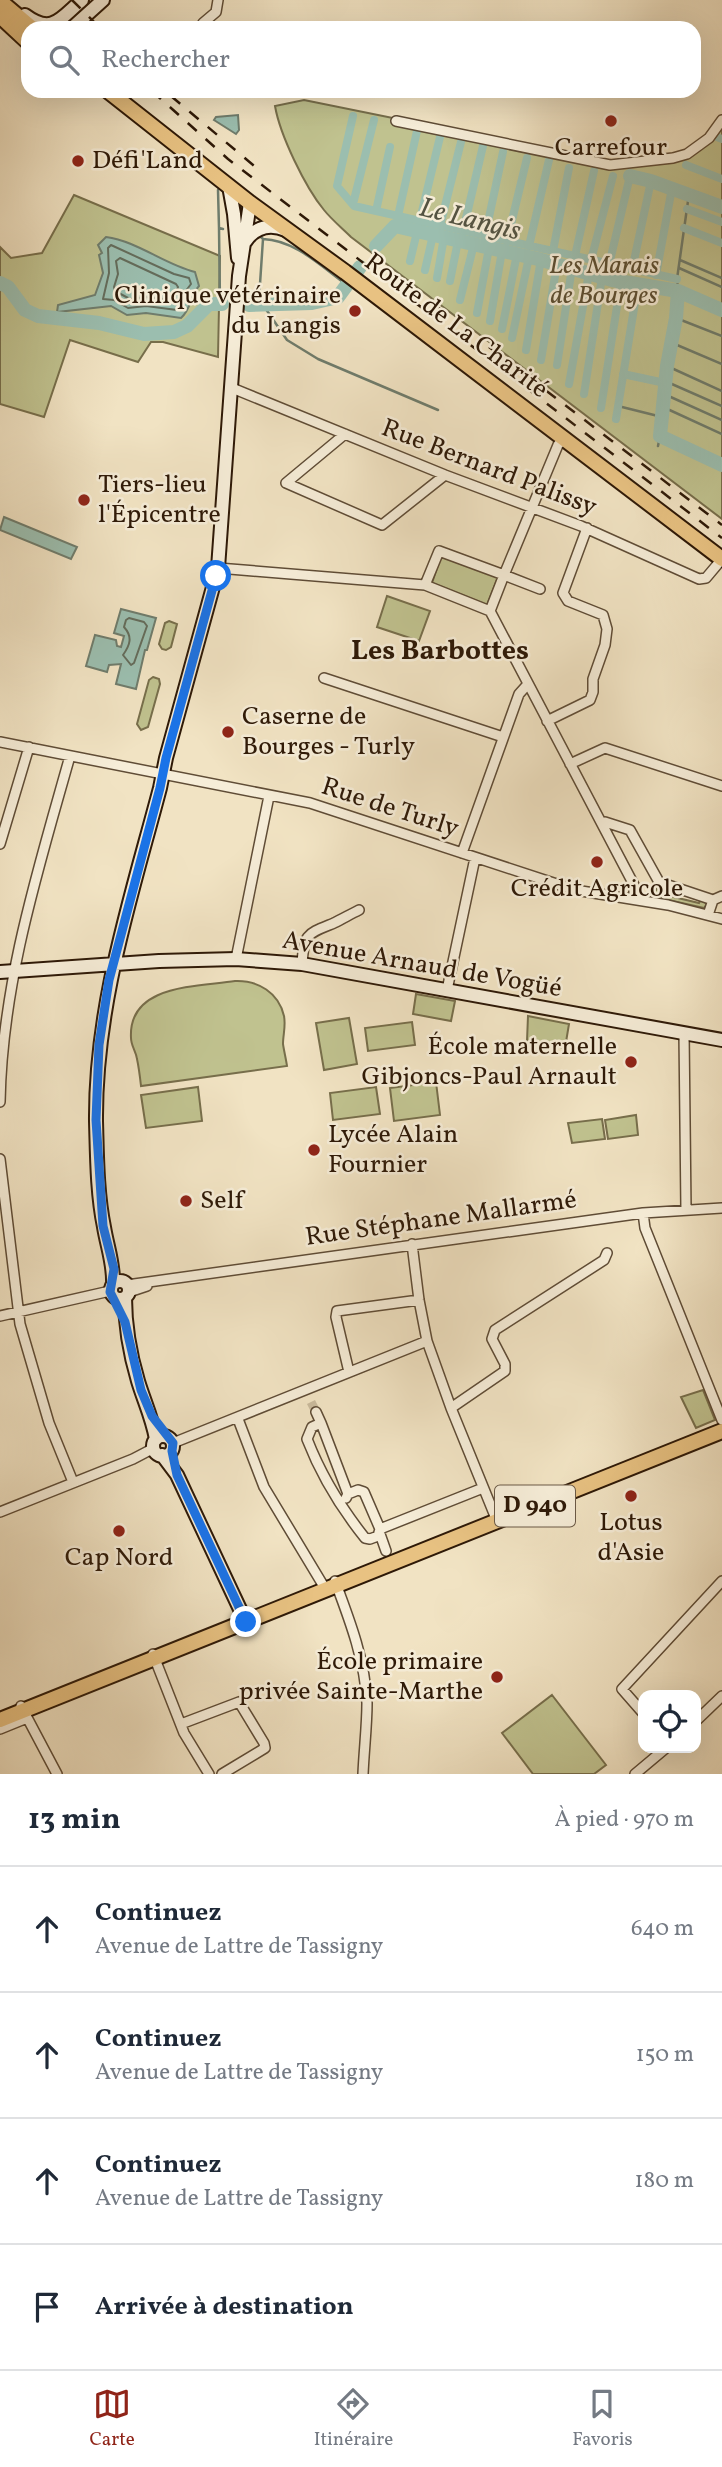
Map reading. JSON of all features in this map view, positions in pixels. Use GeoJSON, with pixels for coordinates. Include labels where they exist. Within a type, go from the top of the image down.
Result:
{"type":"FeatureCollection","features":[{"type":"Feature","properties":{"kind":"main road"},"geometry":{"type":"LineString","coordinates":[[56,21],[84,0]]}},
{"type":"Feature","properties":{"kind":"main road"},"geometry":{"type":"LineString","coordinates":[[66,21],[84,0]]}},
{"type":"Feature","properties":{"kind":"main road"},"geometry":{"type":"LineString","coordinates":[[81,21],[103,0]]}},
{"type":"Feature","properties":{"kind":"main road"},"geometry":{"type":"LineString","coordinates":[[3,1],[33,21]]}},
{"type":"Feature","properties":{"kind":"main road"},"geometry":{"type":"LineString","coordinates":[[3,1],[22,21]]}},
{"type":"Feature","properties":{"kind":"main road"},"geometry":{"type":"LineString","coordinates":[[0,14],[21,24]]}},
{"type":"Feature","properties":{"kind":"main road"},"geometry":{"type":"LineString","coordinates":[[0,14],[21,35]]}},
{"type":"Feature","properties":{"kind":"main road","name":"Route de La Charité"},"geometry":{"type":"LineString","coordinates":[[108,98],[162,132]]}},
{"type":"Feature","properties":{"kind":"main road","name":"Route de La Charité"},"geometry":{"type":"LineString","coordinates":[[117,98],[250,203],[360,283],[722,559]]}},
{"type":"Feature","properties":{"kind":"main road"},"geometry":{"type":"LineString","coordinates":[[125,98],[162,132]]}},
{"type":"Feature","properties":{"kind":"main road"},"geometry":{"type":"LineString","coordinates":[[229,186],[239,276]]}},
{"type":"Feature","properties":{"kind":"main road"},"geometry":{"type":"LineString","coordinates":[[234,214],[250,203]]}},
{"type":"Feature","properties":{"kind":"main road"},"geometry":{"type":"LineString","coordinates":[[245,1619],[177,1475],[138,1383],[103,1226],[96,1120],[99,1045],[113,965],[217,572],[239,276],[250,203]]}},
{"type":"Feature","properties":{"kind":"main road"},"geometry":{"type":"LineString","coordinates":[[245,243],[251,233],[262,227],[273,226],[288,231]]}},
{"type":"Feature","properties":{"kind":"main road","name":"Avenue Arnaud de Vogüé"},"geometry":{"type":"LineString","coordinates":[[6,972],[236,959],[302,964],[722,1040]]}},
{"type":"Feature","properties":{"kind":"main road","name":"D 940"},"geometry":{"type":"LineString","coordinates":[[496,1518],[722,1422]]}},
{"type":"Feature","properties":{"kind":"main road","name":"D 940"},"geometry":{"type":"LineString","coordinates":[[0,1720],[154,1655],[496,1518],[722,1431]]}},
{"type":"Feature","properties":{"kind":"main road","name":"D 940"},"geometry":{"type":"LineString","coordinates":[[0,1713],[23,1711]]}},
{"type":"Feature","properties":{"kind":"street"},"geometry":{"type":"LineString","coordinates":[[205,21],[216,12],[218,0]]}},
{"type":"Feature","properties":{"kind":"street"},"geometry":{"type":"LineString","coordinates":[[396,121],[610,166],[687,154],[699,148],[722,120]]}},
{"type":"Feature","properties":{"kind":"street","name":"Rue Bernard Palissy"},"geometry":{"type":"LineString","coordinates":[[232,388],[445,475],[587,528],[699,579],[706,578],[722,559]]}},
{"type":"Feature","properties":{"kind":"street"},"geometry":{"type":"LineString","coordinates":[[345,434],[283,480],[382,525],[445,475]]}},
{"type":"Feature","properties":{"kind":"street"},"geometry":{"type":"LineString","coordinates":[[490,611],[558,446],[564,438]]}},
{"type":"Feature","properties":{"kind":"street"},"geometry":{"type":"LineString","coordinates":[[547,721],[590,700],[593,680],[605,645],[607,629],[603,615],[568,601],[563,593],[587,528]]}},
{"type":"Feature","properties":{"kind":"street"},"geometry":{"type":"LineString","coordinates":[[425,585],[439,551],[540,589]]}},
{"type":"Feature","properties":{"kind":"street"},"geometry":{"type":"LineString","coordinates":[[217,572],[425,585],[490,611],[634,885],[634,899]]}},
{"type":"Feature","properties":{"kind":"street"},"geometry":{"type":"LineString","coordinates":[[324,678],[503,737]]}},
{"type":"Feature","properties":{"kind":"street"},"geometry":{"type":"LineString","coordinates":[[462,853],[519,694],[528,684]]}},
{"type":"Feature","properties":{"kind":"street","name":"Rue de Turly"},"geometry":{"type":"LineString","coordinates":[[0,742],[312,804],[575,890],[634,899],[722,919]]}},
{"type":"Feature","properties":{"kind":"street"},"geometry":{"type":"LineString","coordinates":[[0,844],[2,824],[29,747]]}},
{"type":"Feature","properties":{"kind":"street"},"geometry":{"type":"LineString","coordinates":[[570,764],[605,748],[722,785]]}},
{"type":"Feature","properties":{"kind":"street"},"geometry":{"type":"LineString","coordinates":[[0,1102],[6,972],[27,912],[70,756]]}},
{"type":"Feature","properties":{"kind":"street"},"geometry":{"type":"LineString","coordinates":[[236,959],[270,796]]}},
{"type":"Feature","properties":{"kind":"street"},"geometry":{"type":"LineString","coordinates":[[602,824],[605,822],[630,831],[659,882],[717,898],[708,915]]}},
{"type":"Feature","properties":{"kind":"street"},"geometry":{"type":"LineString","coordinates":[[447,990],[475,858]]}},
{"type":"Feature","properties":{"kind":"street"},"geometry":{"type":"LineString","coordinates":[[302,964],[305,942],[314,929],[359,910]]}},
{"type":"Feature","properties":{"kind":"street"},"geometry":{"type":"LineString","coordinates":[[684,1033],[686,1210]]}},
{"type":"Feature","properties":{"kind":"street"},"geometry":{"type":"LineString","coordinates":[[0,1159],[18,1313],[49,1423],[73,1482]]}},
{"type":"Feature","properties":{"kind":"street","name":"Rue Stéphane Mallarmé"},"geometry":{"type":"LineString","coordinates":[[0,1317],[167,1279],[643,1213],[722,1208]]}},
{"type":"Feature","properties":{"kind":"street"},"geometry":{"type":"LineString","coordinates":[[643,1213],[645,1228],[722,1422]]}},
{"type":"Feature","properties":{"kind":"street"},"geometry":{"type":"LineString","coordinates":[[412,1244],[418,1300],[427,1341],[496,1518]]}},
{"type":"Feature","properties":{"kind":"street"},"geometry":{"type":"LineString","coordinates":[[451,1408],[505,1371],[505,1364],[492,1339],[495,1330],[604,1260],[607,1253]]}},
{"type":"Feature","properties":{"kind":"street"},"geometry":{"type":"LineString","coordinates":[[349,1372],[335,1317],[338,1311],[418,1300]]}},
{"type":"Feature","properties":{"kind":"street"},"geometry":{"type":"LineString","coordinates":[[0,1512],[427,1341]]}},
{"type":"Feature","properties":{"kind":"street"},"geometry":{"type":"LineString","coordinates":[[306,1390],[311,1402]]}},
{"type":"Feature","properties":{"kind":"street"},"geometry":{"type":"LineString","coordinates":[[316,1412],[348,1494]]}},
{"type":"Feature","properties":{"kind":"street"},"geometry":{"type":"LineString","coordinates":[[237,1419],[264,1487],[330,1585],[352,1628],[365,1681],[367,1704],[363,1774]]}},
{"type":"Feature","properties":{"kind":"street"},"geometry":{"type":"LineString","coordinates":[[321,1423],[309,1430],[307,1439],[319,1470],[367,1540],[483,1488]]}},
{"type":"Feature","properties":{"kind":"street"},"geometry":{"type":"LineString","coordinates":[[342,1505],[348,1494],[358,1490],[364,1492],[386,1551]]}},
{"type":"Feature","properties":{"kind":"street"},"geometry":{"type":"LineString","coordinates":[[638,1707],[622,1689],[722,1581]]}},
{"type":"Feature","properties":{"kind":"street"},"geometry":{"type":"LineString","coordinates":[[154,1655],[181,1724],[209,1774]]}},
{"type":"Feature","properties":{"kind":"street"},"geometry":{"type":"LineString","coordinates":[[701,1716],[722,1696]]}},
{"type":"Feature","properties":{"kind":"street"},"geometry":{"type":"LineString","coordinates":[[181,1724],[239,1702],[265,1748],[222,1774]]}},
{"type":"Feature","properties":{"kind":"street"},"geometry":{"type":"LineString","coordinates":[[0,1729],[23,1711],[57,1774]]}},
{"type":"Feature","properties":{"kind":"street"},"geometry":{"type":"LineString","coordinates":[[635,1774],[660,1753]]}},
{"type":"Feature","properties":{"kind":"green space","name":"Les Marais de Bourges"},"geometry":{"type":"Polygon","coordinates":[[[304,100],[615,163],[670,159],[698,148],[722,118],[722,519],[351,237],[334,221],[301,175],[275,106],[304,100]]]}},
{"type":"Feature","properties":{"kind":"green space"},"geometry":{"type":"Polygon","coordinates":[[[74,195],[220,256],[218,357],[163,342],[151,342],[138,362],[70,340],[44,417],[0,404],[0,247],[11,258],[42,253],[74,195]]]}},
{"type":"Feature","properties":{"kind":"green space"},"geometry":{"type":"Polygon","coordinates":[[[441,556],[498,577],[487,605],[432,583],[441,556]]]}},
{"type":"Feature","properties":{"kind":"green space"},"geometry":{"type":"Polygon","coordinates":[[[387,596],[430,611],[419,641],[377,627],[387,596]]]}},
{"type":"Feature","properties":{"kind":"green space"},"geometry":{"type":"Polygon","coordinates":[[[169,621],[177,624],[171,647],[166,650],[159,644],[165,623],[169,621]]]}},
{"type":"Feature","properties":{"kind":"green space"},"geometry":{"type":"Polygon","coordinates":[[[153,677],[159,679],[160,684],[148,727],[141,730],[137,724],[149,680],[153,677]]]}},
{"type":"Feature","properties":{"kind":"green space"},"geometry":{"type":"Polygon","coordinates":[[[658,887],[662,888],[661,894],[699,903],[701,899],[707,904],[704,908],[652,896],[658,887]]]}},
{"type":"Feature","properties":{"kind":"green space"},"geometry":{"type":"Polygon","coordinates":[[[235,981],[259,986],[277,1001],[284,1016],[283,1044],[287,1066],[141,1086],[131,1038],[133,1020],[141,1007],[153,998],[185,987],[235,981]]]}},
{"type":"Feature","properties":{"kind":"green space"},"geometry":{"type":"Polygon","coordinates":[[[416,994],[455,1001],[451,1021],[413,1014],[416,994]]]}},
{"type":"Feature","properties":{"kind":"green space"},"geometry":{"type":"Polygon","coordinates":[[[528,1016],[569,1024],[565,1048],[527,1041],[528,1016]]]}},
{"type":"Feature","properties":{"kind":"green space"},"geometry":{"type":"Polygon","coordinates":[[[349,1018],[357,1064],[324,1070],[316,1023],[349,1018]]]}},
{"type":"Feature","properties":{"kind":"green space"},"geometry":{"type":"Polygon","coordinates":[[[412,1022],[415,1045],[368,1051],[365,1028],[412,1022]]]}},
{"type":"Feature","properties":{"kind":"green space"},"geometry":{"type":"Polygon","coordinates":[[[436,1082],[440,1115],[394,1121],[390,1088],[436,1082]]]}},
{"type":"Feature","properties":{"kind":"green space"},"geometry":{"type":"Polygon","coordinates":[[[198,1087],[202,1121],[146,1128],[141,1095],[198,1087]]]}},
{"type":"Feature","properties":{"kind":"green space"},"geometry":{"type":"Polygon","coordinates":[[[376,1087],[380,1114],[333,1120],[330,1093],[376,1087]]]}},
{"type":"Feature","properties":{"kind":"green space"},"geometry":{"type":"Polygon","coordinates":[[[636,1115],[638,1135],[608,1139],[605,1120],[636,1115]]]}},
{"type":"Feature","properties":{"kind":"green space"},"geometry":{"type":"Polygon","coordinates":[[[602,1119],[605,1139],[572,1143],[568,1123],[602,1119]]]}},
{"type":"Feature","properties":{"kind":"green space"},"geometry":{"type":"Polygon","coordinates":[[[703,1390],[715,1420],[696,1428],[681,1397],[703,1390]]]}},
{"type":"Feature","properties":{"kind":"green space"},"geometry":{"type":"Polygon","coordinates":[[[552,1695],[606,1765],[594,1774],[533,1774],[502,1733],[552,1695]]]}},
{"type":"Feature","properties":{"kind":"water"},"geometry":{"type":"Polygon","coordinates":[[[238,115],[239,130],[236,134],[214,120],[216,117],[238,115]]]}},
{"type":"Feature","properties":{"kind":"water"},"geometry":{"type":"Polygon","coordinates":[[[106,237],[129,243],[195,272],[199,286],[181,318],[146,313],[127,315],[111,306],[57,312],[58,305],[95,295],[103,273],[99,255],[102,253],[98,245],[106,237]]]}},
{"type":"Feature","properties":{"kind":"water"},"geometry":{"type":"Polygon","coordinates":[[[4,517],[77,547],[71,559],[0,530],[4,517]]]}},
{"type":"Feature","properties":{"kind":"water"},"geometry":{"type":"Polygon","coordinates":[[[121,609],[156,618],[136,689],[116,684],[121,664],[109,665],[107,672],[86,666],[95,635],[116,640],[117,646],[121,647],[124,636],[114,633],[121,609]]]}},
{"type":"Feature","properties":{"kind":"waterway"},"geometry":{"type":"LineString","coordinates":[[353,116],[337,186],[354,206],[677,279]]}},
{"type":"Feature","properties":{"kind":"waterway"},"geometry":{"type":"LineString","coordinates":[[353,204],[374,120]]}},
{"type":"Feature","properties":{"kind":"waterway"},"geometry":{"type":"LineString","coordinates":[[398,216],[417,131]]}},
{"type":"Feature","properties":{"kind":"waterway"},"geometry":{"type":"LineString","coordinates":[[410,261],[440,137]]}},
{"type":"Feature","properties":{"kind":"waterway"},"geometry":{"type":"LineString","coordinates":[[717,137],[722,139]]}},
{"type":"Feature","properties":{"kind":"waterway"},"geometry":{"type":"LineString","coordinates":[[440,226],[461,142]]}},
{"type":"Feature","properties":{"kind":"waterway"},"geometry":{"type":"LineString","coordinates":[[463,231],[483,146]]}},
{"type":"Feature","properties":{"kind":"waterway"},"geometry":{"type":"LineString","coordinates":[[376,211],[390,147]]}},
{"type":"Feature","properties":{"kind":"waterway"},"geometry":{"type":"LineString","coordinates":[[485,236],[503,152]]}},
{"type":"Feature","properties":{"kind":"waterway"},"geometry":{"type":"LineString","coordinates":[[507,241],[527,158]]}},
{"type":"Feature","properties":{"kind":"waterway"},"geometry":{"type":"LineString","coordinates":[[529,246],[549,160]]}},
{"type":"Feature","properties":{"kind":"waterway"},"geometry":{"type":"LineString","coordinates":[[686,165],[722,179]]}},
{"type":"Feature","properties":{"kind":"waterway"},"geometry":{"type":"LineString","coordinates":[[553,251],[569,168]]}},
{"type":"Feature","properties":{"kind":"waterway"},"geometry":{"type":"LineString","coordinates":[[575,256],[594,171]]}},
{"type":"Feature","properties":{"kind":"waterway"},"geometry":{"type":"LineString","coordinates":[[591,260],[613,176]]}},
{"type":"Feature","properties":{"kind":"waterway"},"geometry":{"type":"LineString","coordinates":[[609,265],[630,176]]}},
{"type":"Feature","properties":{"kind":"waterway"},"geometry":{"type":"LineString","coordinates":[[630,176],[722,207]]}},
{"type":"Feature","properties":{"kind":"waterway"},"geometry":{"type":"LineString","coordinates":[[632,270],[651,181]]}},
{"type":"Feature","properties":{"kind":"waterway"},"geometry":{"type":"LineString","coordinates":[[656,275],[672,188]]}},
{"type":"Feature","properties":{"kind":"waterway"},"geometry":{"type":"LineString","coordinates":[[218,190],[219,228]]}},
{"type":"Feature","properties":{"kind":"waterway"},"geometry":{"type":"LineString","coordinates":[[678,291],[677,279],[689,194]]}},
{"type":"Feature","properties":{"kind":"waterway"},"geometry":{"type":"LineString","coordinates":[[687,209],[722,222]]}},
{"type":"Feature","properties":{"kind":"waterway","name":"Le Langis"},"geometry":{"type":"LineString","coordinates":[[376,246],[395,226],[538,259],[612,280],[678,291],[722,310]]}},
{"type":"Feature","properties":{"kind":"waterway"},"geometry":{"type":"LineString","coordinates":[[220,304],[219,228],[223,229]]}},
{"type":"Feature","properties":{"kind":"waterway"},"geometry":{"type":"LineString","coordinates":[[684,228],[722,243]]}},
{"type":"Feature","properties":{"kind":"waterway"},"geometry":{"type":"LineString","coordinates":[[425,270],[433,235]]}},
{"type":"Feature","properties":{"kind":"waterway"},"geometry":{"type":"LineString","coordinates":[[260,236],[297,249],[347,285]]}},
{"type":"Feature","properties":{"kind":"waterway"},"geometry":{"type":"LineString","coordinates":[[437,278],[444,237]]}},
{"type":"Feature","properties":{"kind":"waterway"},"geometry":{"type":"LineString","coordinates":[[263,239],[259,299],[287,340],[318,359],[438,410]]}},
{"type":"Feature","properties":{"kind":"waterway"},"geometry":{"type":"LineString","coordinates":[[450,281],[458,241]]}},
{"type":"Feature","properties":{"kind":"waterway"},"geometry":{"type":"LineString","coordinates":[[460,300],[474,244]]}},
{"type":"Feature","properties":{"kind":"waterway"},"geometry":{"type":"LineString","coordinates":[[477,313],[489,248]]}},
{"type":"Feature","properties":{"kind":"waterway"},"geometry":{"type":"LineString","coordinates":[[490,321],[502,251]]}},
{"type":"Feature","properties":{"kind":"waterway"},"geometry":{"type":"LineString","coordinates":[[502,329],[517,254]]}},
{"type":"Feature","properties":{"kind":"waterway"},"geometry":{"type":"LineString","coordinates":[[512,338],[529,257]]}},
{"type":"Feature","properties":{"kind":"waterway"},"geometry":{"type":"LineString","coordinates":[[526,350],[541,259]]}},
{"type":"Feature","properties":{"kind":"waterway"},"geometry":{"type":"LineString","coordinates":[[680,260],[722,278]]}},
{"type":"Feature","properties":{"kind":"waterway"},"geometry":{"type":"LineString","coordinates":[[541,360],[557,264]]}},
{"type":"Feature","properties":{"kind":"waterway","name":"Le Langis"},"geometry":{"type":"LineString","coordinates":[[249,305],[312,303],[338,297],[360,267]]}},
{"type":"Feature","properties":{"kind":"waterway"},"geometry":{"type":"LineString","coordinates":[[557,365],[572,268]]}},
{"type":"Feature","properties":{"kind":"waterway"},"geometry":{"type":"LineString","coordinates":[[679,268],[722,287]]}},
{"type":"Feature","properties":{"kind":"waterway"},"geometry":{"type":"LineString","coordinates":[[569,384],[589,273]]}},
{"type":"Feature","properties":{"kind":"waterway"},"geometry":{"type":"LineString","coordinates":[[584,394],[602,277]]}},
{"type":"Feature","properties":{"kind":"waterway"},"geometry":{"type":"LineString","coordinates":[[601,408],[621,281]]}},
{"type":"Feature","properties":{"kind":"waterway","name":"Le Langis"},"geometry":{"type":"LineString","coordinates":[[0,283],[8,287],[25,310],[38,316],[99,323],[144,334],[174,332],[187,326],[209,304],[222,304]]}},
{"type":"Feature","properties":{"kind":"waterway"},"geometry":{"type":"LineString","coordinates":[[616,419],[638,284]]}},
{"type":"Feature","properties":{"kind":"waterway","name":"Le Langis"},"geometry":{"type":"LineString","coordinates":[[678,291],[660,436],[722,465]]}},
{"type":"Feature","properties":{"kind":"waterway"},"geometry":{"type":"LineString","coordinates":[[676,318],[722,336]]}},
{"type":"Feature","properties":{"kind":"waterway"},"geometry":{"type":"LineString","coordinates":[[670,342],[722,364]]}},
{"type":"Feature","properties":{"kind":"waterway"},"geometry":{"type":"LineString","coordinates":[[667,366],[722,391]]}},
{"type":"Feature","properties":{"kind":"waterway"},"geometry":{"type":"LineString","coordinates":[[623,374],[665,383]]}},
{"type":"Feature","properties":{"kind":"waterway"},"geometry":{"type":"LineString","coordinates":[[665,381],[722,406]]}},
{"type":"Feature","properties":{"kind":"waterway"},"geometry":{"type":"LineString","coordinates":[[664,394],[722,420]]}},
{"type":"Feature","properties":{"kind":"waterway"},"geometry":{"type":"LineString","coordinates":[[618,406],[662,417]]}},
{"type":"Feature","properties":{"kind":"waterway"},"geometry":{"type":"LineString","coordinates":[[663,407],[722,434]]}},
{"type":"Feature","properties":{"kind":"waterway"},"geometry":{"type":"LineString","coordinates":[[658,446],[660,436]]}},
{"type":"Feature","properties":{"kind":"tunnel"},"geometry":{"type":"LineString","coordinates":[[311,1402],[316,1412]]}},
{"type":"Feature","properties":{"kind":"railway"},"geometry":{"type":"LineString","coordinates":[[72,0],[93,21]]}},
{"type":"Feature","properties":{"kind":"railway"},"geometry":{"type":"LineString","coordinates":[[160,98],[228,159],[722,538]]}},
{"type":"Feature","properties":{"kind":"railway"},"geometry":{"type":"LineString","coordinates":[[173,98],[259,170]]}},
{"type":"Feature","properties":{"kind":"railway"},"geometry":{"type":"LineString","coordinates":[[392,273],[448,315]]}},
{"type":"Feature","properties":{"kind":"railway"},"geometry":{"type":"LineString","coordinates":[[489,347],[722,525]]}},
{"type":"Feature","properties":{"kind":"place","name":"Carrefour"},"geometry":{"type":"Point","coordinates":[611,121]}},
{"type":"Feature","properties":{"kind":"place","name":"Défi'Land"},"geometry":{"type":"Point","coordinates":[78,161]}},
{"type":"Feature","properties":{"kind":"place","name":"Clinique vétérinaire du Langis"},"geometry":{"type":"Point","coordinates":[355,311]}},
{"type":"Feature","properties":{"kind":"place","name":"Tiers-lieu l'Épicentre"},"geometry":{"type":"Point","coordinates":[84,500]}},
{"type":"Feature","properties":{"kind":"place","name":"Caserne de Bourges - Turly"},"geometry":{"type":"Point","coordinates":[228,732]}},
{"type":"Feature","properties":{"kind":"place","name":"Crédit Agricole"},"geometry":{"type":"Point","coordinates":[597,862]}},
{"type":"Feature","properties":{"kind":"place","name":"École maternelle Gibjoncs-Paul Arnault"},"geometry":{"type":"Point","coordinates":[631,1062]}},
{"type":"Feature","properties":{"kind":"place","name":"Lycée Alain Fournier"},"geometry":{"type":"Point","coordinates":[314,1150]}},
{"type":"Feature","properties":{"kind":"place","name":"Self"},"geometry":{"type":"Point","coordinates":[186,1201]}},
{"type":"Feature","properties":{"kind":"place","name":"Lotus d'Asie"},"geometry":{"type":"Point","coordinates":[631,1496]}},
{"type":"Feature","properties":{"kind":"place","name":"Cap Nord"},"geometry":{"type":"Point","coordinates":[119,1531]}},
{"type":"Feature","properties":{"kind":"place","name":"École primaire privée Sainte-Marthe"},"geometry":{"type":"Point","coordinates":[497,1677]}},
{"type":"Feature","properties":{"kind":"district","name":"Les Barbottes"},"geometry":{"type":"Point","coordinates":[440,651]}},
{"type":"Feature","properties":{"kind":"route"},"geometry":{"type":"LineString","coordinates":[[216,576],[109,980],[99,1045],[96,1120],[103,1226],[114,1269],[110,1292],[125,1322],[141,1390],[152,1416],[173,1443],[177,1475],[246,1622]]}}]}
